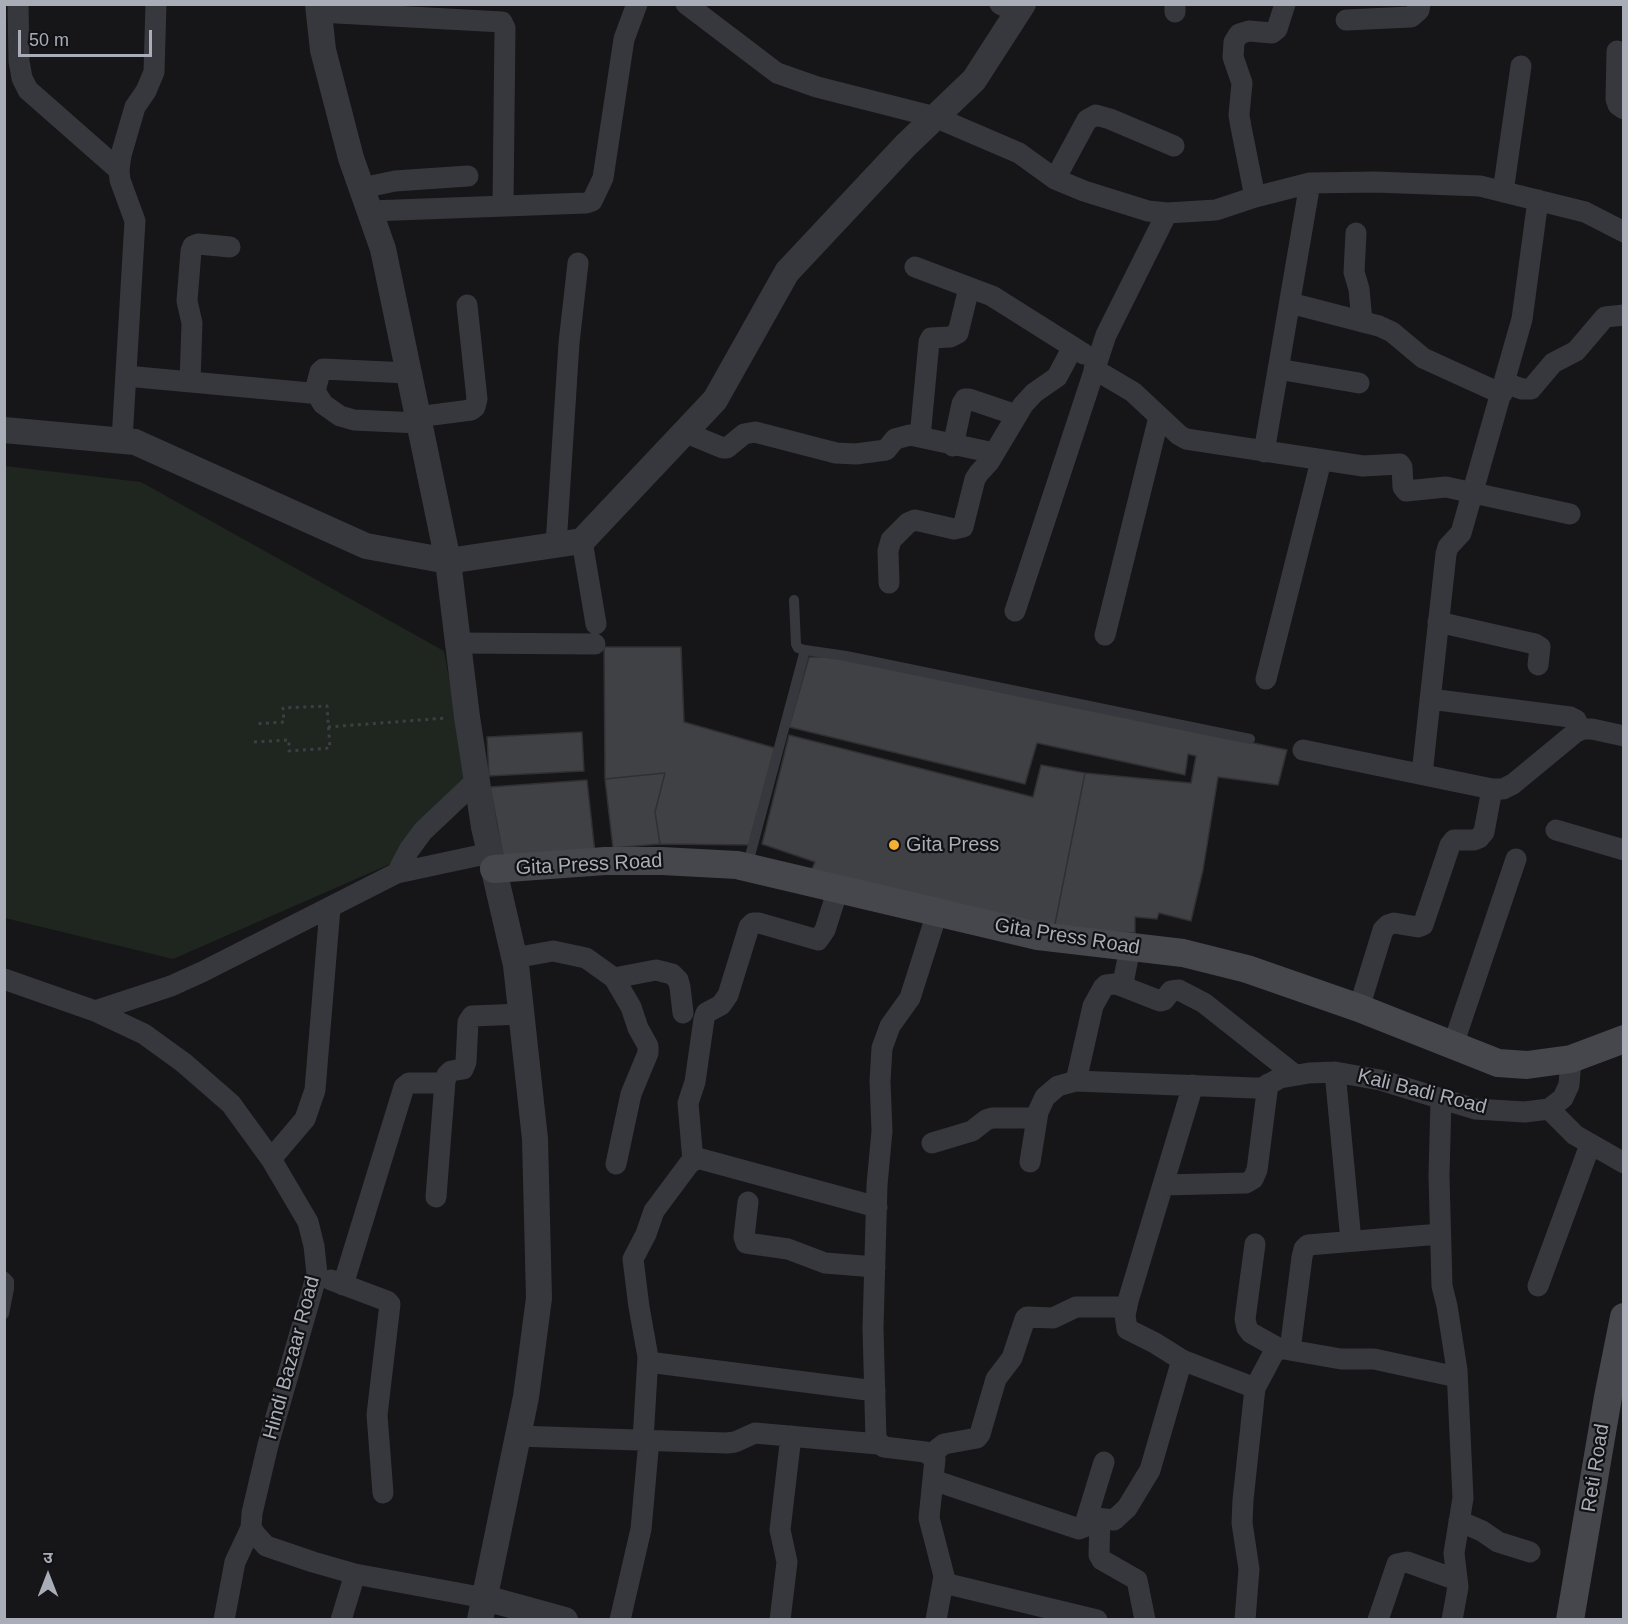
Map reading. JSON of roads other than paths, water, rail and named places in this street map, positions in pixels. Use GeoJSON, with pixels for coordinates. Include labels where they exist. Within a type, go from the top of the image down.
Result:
{"type":"FeatureCollection","features":[{"type":"Feature","properties":{"kind":"main road","name":"Gita Press Road"},"geometry":{"type":"LineString","coordinates":[[492,861],[704,862],[747,868],[1038,936],[1183,953],[1247,969],[1359,1008],[1498,1062],[1527,1065],[1571,1059],[1623,1039]]}},
{"type":"Feature","properties":{"kind":"main road","name":"Reti Road"},"geometry":{"type":"LineString","coordinates":[[1570,1620],[1623,1317]]}},
{"type":"Feature","properties":{"kind":"street"},"geometry":{"type":"LineString","coordinates":[[18,4],[19,61],[22,78],[28,90],[119,170]]}},
{"type":"Feature","properties":{"kind":"street"},"geometry":{"type":"LineString","coordinates":[[122,441],[135,221],[120,180],[119,170],[135,107],[149,85],[154,72],[156,4]]}},
{"type":"Feature","properties":{"kind":"street"},"geometry":{"type":"LineString","coordinates":[[366,200],[503,206],[592,201],[603,178],[624,39],[638,4]]}},
{"type":"Feature","properties":{"kind":"street"},"geometry":{"type":"LineString","coordinates":[[686,4],[777,73],[817,87],[935,117],[1019,153],[1055,179],[1084,191],[1148,211],[1167,213],[1216,210],[1310,183],[1375,182],[1480,186],[1585,212],[1623,227]]}},
{"type":"Feature","properties":{"kind":"street"},"geometry":{"type":"LineString","coordinates":[[1255,197],[1240,127],[1242,83],[1233,57],[1234,42],[1239,34],[1249,31],[1272,33],[1277,29],[1285,4]]}},
{"type":"Feature","properties":{"kind":"street"},"geometry":{"type":"LineString","coordinates":[[1346,20],[1411,17],[1419,10],[1420,4]]}},
{"type":"Feature","properties":{"kind":"street"},"geometry":{"type":"LineString","coordinates":[[4,430],[135,442],[366,546],[448,561],[582,541],[715,400],[786,272],[906,145],[974,80],[1014,7]]}},
{"type":"Feature","properties":{"kind":"street"},"geometry":{"type":"LineString","coordinates":[[482,1609],[526,1397],[539,1298],[535,1139],[514,958],[477,780],[448,561],[383,249],[351,158],[323,50],[319,8],[502,22],[505,28],[503,206]]}},
{"type":"Feature","properties":{"kind":"street"},"geometry":{"type":"LineString","coordinates":[[1617,51],[1616,99],[1618,105],[1623,109]]}},
{"type":"Feature","properties":{"kind":"street"},"geometry":{"type":"LineString","coordinates":[[1503,192],[1521,66]]}},
{"type":"Feature","properties":{"kind":"street"},"geometry":{"type":"LineString","coordinates":[[1055,179],[1087,120],[1096,116],[1110,119],[1174,146]]}},
{"type":"Feature","properties":{"kind":"street"},"geometry":{"type":"LineString","coordinates":[[366,200],[395,181],[468,176]]}},
{"type":"Feature","properties":{"kind":"street"},"geometry":{"type":"LineString","coordinates":[[1264,452],[1310,183]]}},
{"type":"Feature","properties":{"kind":"street"},"geometry":{"type":"LineString","coordinates":[[1422,774],[1446,554],[1448,547],[1461,533],[1503,389],[1526,296],[1538,200]]}},
{"type":"Feature","properties":{"kind":"street"},"geometry":{"type":"LineString","coordinates":[[1015,611],[1106,334],[1167,213]]}},
{"type":"Feature","properties":{"kind":"street"},"geometry":{"type":"LineString","coordinates":[[1356,233],[1354,272],[1359,289],[1362,322]]}},
{"type":"Feature","properties":{"kind":"street"},"geometry":{"type":"LineString","coordinates":[[190,382],[192,323],[187,301],[191,251],[193,246],[198,244],[230,247]]}},
{"type":"Feature","properties":{"kind":"street"},"geometry":{"type":"LineString","coordinates":[[556,545],[569,343],[578,263]]}},
{"type":"Feature","properties":{"kind":"street"},"geometry":{"type":"LineString","coordinates":[[915,267],[1001,301],[1073,347],[1133,392],[1186,439],[1363,466],[1400,464],[1403,488],[1406,491],[1446,487],[1570,514]]}},
{"type":"Feature","properties":{"kind":"street"},"geometry":{"type":"LineString","coordinates":[[920,437],[929,342],[931,338],[950,337],[958,333],[969,288]]}},
{"type":"Feature","properties":{"kind":"street"},"geometry":{"type":"LineString","coordinates":[[1290,303],[1392,332],[1423,358],[1503,389],[1531,389],[1553,363],[1576,351],[1605,316],[1623,315]]}},
{"type":"Feature","properties":{"kind":"street"},"geometry":{"type":"LineString","coordinates":[[408,373],[323,369],[315,391],[323,405],[340,416],[354,420],[418,420],[471,410],[475,407],[477,399],[467,305]]}},
{"type":"Feature","properties":{"kind":"street"},"geometry":{"type":"LineString","coordinates":[[889,583],[888,551],[891,540],[911,520],[954,529],[963,527],[975,479],[994,453],[1016,414],[1034,393],[1057,377],[1073,347]]}},
{"type":"Feature","properties":{"kind":"street"},"geometry":{"type":"LineString","coordinates":[[1278,369],[1359,383]]}},
{"type":"Feature","properties":{"kind":"street"},"geometry":{"type":"LineString","coordinates":[[126,376],[306,393],[315,391]]}},
{"type":"Feature","properties":{"kind":"street"},"geometry":{"type":"LineString","coordinates":[[954,446],[965,399],[1016,414]]}},
{"type":"Feature","properties":{"kind":"street"},"geometry":{"type":"LineString","coordinates":[[1105,635],[1159,417]]}},
{"type":"Feature","properties":{"kind":"street"},"geometry":{"type":"LineString","coordinates":[[684,432],[718,448],[727,448],[744,434],[755,432],[846,454],[886,450],[895,439],[910,435],[994,453]]}},
{"type":"Feature","properties":{"kind":"street"},"geometry":{"type":"LineString","coordinates":[[1266,679],[1321,461]]}},
{"type":"Feature","properties":{"kind":"street"},"geometry":{"type":"LineString","coordinates":[[458,643],[596,634],[582,541]]}},
{"type":"Feature","properties":{"kind":"street"},"geometry":{"type":"LineString","coordinates":[[1438,622],[1540,646],[1538,665]]}},
{"type":"Feature","properties":{"kind":"street"},"geometry":{"type":"LineString","coordinates":[[1430,699],[1570,717],[1576,720],[1580,730]]}},
{"type":"Feature","properties":{"kind":"street"},"geometry":{"type":"LineString","coordinates":[[1303,750],[1492,789],[1503,789],[1513,784],[1580,730],[1593,729],[1623,736]]}},
{"type":"Feature","properties":{"kind":"street"},"geometry":{"type":"LineString","coordinates":[[397,873],[409,850],[423,831],[477,780]]}},
{"type":"Feature","properties":{"kind":"street"},"geometry":{"type":"LineString","coordinates":[[1359,1008],[1383,930],[1394,923],[1418,927],[1423,925],[1450,845],[1454,840],[1474,840],[1484,832],[1492,789]]}},
{"type":"Feature","properties":{"kind":"street"},"geometry":{"type":"LineString","coordinates":[[1556,830],[1623,850]]}},
{"type":"Feature","properties":{"kind":"street"},"geometry":{"type":"LineString","coordinates":[[1453,1045],[1516,859]]}},
{"type":"Feature","properties":{"kind":"street"},"geometry":{"type":"LineString","coordinates":[[95,1011],[171,986],[202,972],[397,873],[492,861]]}},
{"type":"Feature","properties":{"kind":"street"},"geometry":{"type":"LineString","coordinates":[[693,1161],[688,1110],[695,1082],[704,1019],[706,1013],[721,1005],[728,995],[749,927],[753,923],[759,923],[818,940],[825,930],[838,889]]}},
{"type":"Feature","properties":{"kind":"street"},"geometry":{"type":"LineString","coordinates":[[271,1159],[305,1119],[315,1090],[330,908]]}},
{"type":"Feature","properties":{"kind":"street"},"geometry":{"type":"LineString","coordinates":[[878,1444],[876,1440],[873,1329],[882,1131],[880,1081],[882,1048],[890,1026],[910,998],[937,913]]}},
{"type":"Feature","properties":{"kind":"street"},"geometry":{"type":"LineString","coordinates":[[1119,985],[1123,983],[1130,948]]}},
{"type":"Feature","properties":{"kind":"street"},"geometry":{"type":"LineString","coordinates":[[514,958],[553,951],[586,958],[614,978],[631,1007],[638,1028],[648,1046],[648,1053],[631,1094],[616,1164]]}},
{"type":"Feature","properties":{"kind":"street"},"geometry":{"type":"LineString","coordinates":[[614,978],[656,970],[672,974],[678,980],[680,987],[683,1013]]}},
{"type":"Feature","properties":{"kind":"street","name":"Hindi Bazaar Road"},"geometry":{"type":"LineString","coordinates":[[4,979],[95,1011],[144,1034],[184,1063],[231,1104],[271,1159],[308,1222],[314,1246],[317,1274],[268,1445],[252,1513],[251,1528],[235,1562],[224,1620]]}},
{"type":"Feature","properties":{"kind":"street"},"geometry":{"type":"LineString","coordinates":[[1030,1162],[1038,1112],[1046,1097],[1058,1086],[1076,1080],[1093,1006],[1103,988],[1110,985],[1119,985],[1160,1001],[1164,1000],[1171,991],[1179,990],[1204,1004],[1302,1074]]}},
{"type":"Feature","properties":{"kind":"street"},"geometry":{"type":"LineString","coordinates":[[436,1197],[445,1080],[451,1071],[463,1069],[466,1062],[468,1022],[472,1016],[521,1014]]}},
{"type":"Feature","properties":{"kind":"street"},"geometry":{"type":"LineString","coordinates":[[1571,1059],[1569,1085],[1563,1098],[1549,1109],[1575,1136],[1623,1163]]}},
{"type":"Feature","properties":{"kind":"street"},"geometry":{"type":"LineString","coordinates":[[1335,1072],[1350,1241]]}},
{"type":"Feature","properties":{"kind":"street","name":"Kali Badi Road"},"geometry":{"type":"LineString","coordinates":[[1076,1080],[1254,1089],[1262,1088],[1280,1078],[1335,1072],[1380,1080],[1441,1100],[1475,1108],[1525,1112],[1549,1109]]}},
{"type":"Feature","properties":{"kind":"street"},"geometry":{"type":"LineString","coordinates":[[343,1285],[401,1092],[409,1083],[438,1083],[445,1080]]}},
{"type":"Feature","properties":{"kind":"street"},"geometry":{"type":"LineString","coordinates":[[1163,1185],[1246,1183],[1253,1179],[1257,1170],[1268,1084]]}},
{"type":"Feature","properties":{"kind":"street"},"geometry":{"type":"LineString","coordinates":[[1193,1085],[1127,1307],[1125,1315],[1127,1329],[1182,1360],[1255,1388]]}},
{"type":"Feature","properties":{"kind":"street"},"geometry":{"type":"LineString","coordinates":[[1441,1100],[1439,1176],[1442,1286],[1457,1377],[1463,1498],[1454,1552],[1458,1587],[1452,1620]]}},
{"type":"Feature","properties":{"kind":"street"},"geometry":{"type":"LineString","coordinates":[[932,1143],[972,1131],[992,1118],[1037,1118]]}},
{"type":"Feature","properties":{"kind":"street"},"geometry":{"type":"LineString","coordinates":[[1538,1286],[1590,1145]]}},
{"type":"Feature","properties":{"kind":"street"},"geometry":{"type":"LineString","coordinates":[[620,1620],[641,1529],[646,1440],[647,1345],[633,1259],[646,1234],[654,1211],[693,1161],[701,1159],[877,1207]]}},
{"type":"Feature","properties":{"kind":"street"},"geometry":{"type":"LineString","coordinates":[[748,1202],[744,1237],[747,1243],[788,1249],[825,1263],[875,1267]]}},
{"type":"Feature","properties":{"kind":"street"},"geometry":{"type":"LineString","coordinates":[[1245,1620],[1249,1569],[1242,1523],[1255,1388],[1272,1356],[1284,1349],[1304,1249],[1308,1245],[1440,1234]]}},
{"type":"Feature","properties":{"kind":"street"},"geometry":{"type":"LineString","coordinates":[[1255,1244],[1245,1319],[1251,1333],[1284,1349],[1341,1359],[1374,1359],[1457,1377]]}},
{"type":"Feature","properties":{"kind":"street"},"geometry":{"type":"LineString","coordinates":[[317,1274],[390,1304],[377,1415],[383,1493]]}},
{"type":"Feature","properties":{"kind":"street"},"geometry":{"type":"LineString","coordinates":[[930,1455],[944,1444],[977,1438],[980,1434],[996,1379],[1012,1358],[1024,1319],[1028,1317],[1053,1318],[1076,1307],[1127,1307]]}},
{"type":"Feature","properties":{"kind":"street"},"geometry":{"type":"LineString","coordinates":[[1093,1518],[1114,1520],[1120,1516],[1150,1470],[1182,1360]]}},
{"type":"Feature","properties":{"kind":"street"},"geometry":{"type":"LineString","coordinates":[[648,1362],[875,1391]]}},
{"type":"Feature","properties":{"kind":"street"},"geometry":{"type":"LineString","coordinates":[[517,1436],[727,1443],[756,1433],[878,1444],[884,1447],[925,1452],[935,1459],[928,1518],[943,1568],[944,1583],[936,1620]]}},
{"type":"Feature","properties":{"kind":"street"},"geometry":{"type":"LineString","coordinates":[[780,1620],[787,1562],[780,1530],[791,1436]]}},
{"type":"Feature","properties":{"kind":"street"},"geometry":{"type":"LineString","coordinates":[[1104,1462],[1093,1518],[1099,1555],[1102,1560],[1137,1580],[1145,1620]]}},
{"type":"Feature","properties":{"kind":"street"},"geometry":{"type":"LineString","coordinates":[[933,1480],[1073,1529],[1084,1527],[1093,1518]]}},
{"type":"Feature","properties":{"kind":"street"},"geometry":{"type":"LineString","coordinates":[[1460,1521],[1482,1531],[1498,1542],[1530,1552]]}},
{"type":"Feature","properties":{"kind":"street"},"geometry":{"type":"LineString","coordinates":[[251,1528],[266,1546],[313,1562],[482,1609],[566,1620]]}},
{"type":"Feature","properties":{"kind":"street"},"geometry":{"type":"LineString","coordinates":[[1377,1620],[1397,1564],[1407,1562],[1457,1580]]}},
{"type":"Feature","properties":{"kind":"street"},"geometry":{"type":"LineString","coordinates":[[341,1620],[355,1574]]}},
{"type":"Feature","properties":{"kind":"street"},"geometry":{"type":"LineString","coordinates":[[944,1583],[1096,1620]]}},
{"type":"Feature","properties":{"kind":"lane"},"geometry":{"type":"LineString","coordinates":[[794,600],[798,648],[1250,739]]}},
{"type":"Feature","properties":{"kind":"lane"},"geometry":{"type":"LineString","coordinates":[[747,868],[805,650]]}},
{"type":"Feature","properties":{"kind":"lane"},"geometry":{"type":"LineString","coordinates":[[4,1276],[9,1281],[4,1314]]}},
{"type":"Feature","properties":{"kind":"place","name":"Gita Press"},"geometry":{"type":"Point","coordinates":[894,845]}}]}
